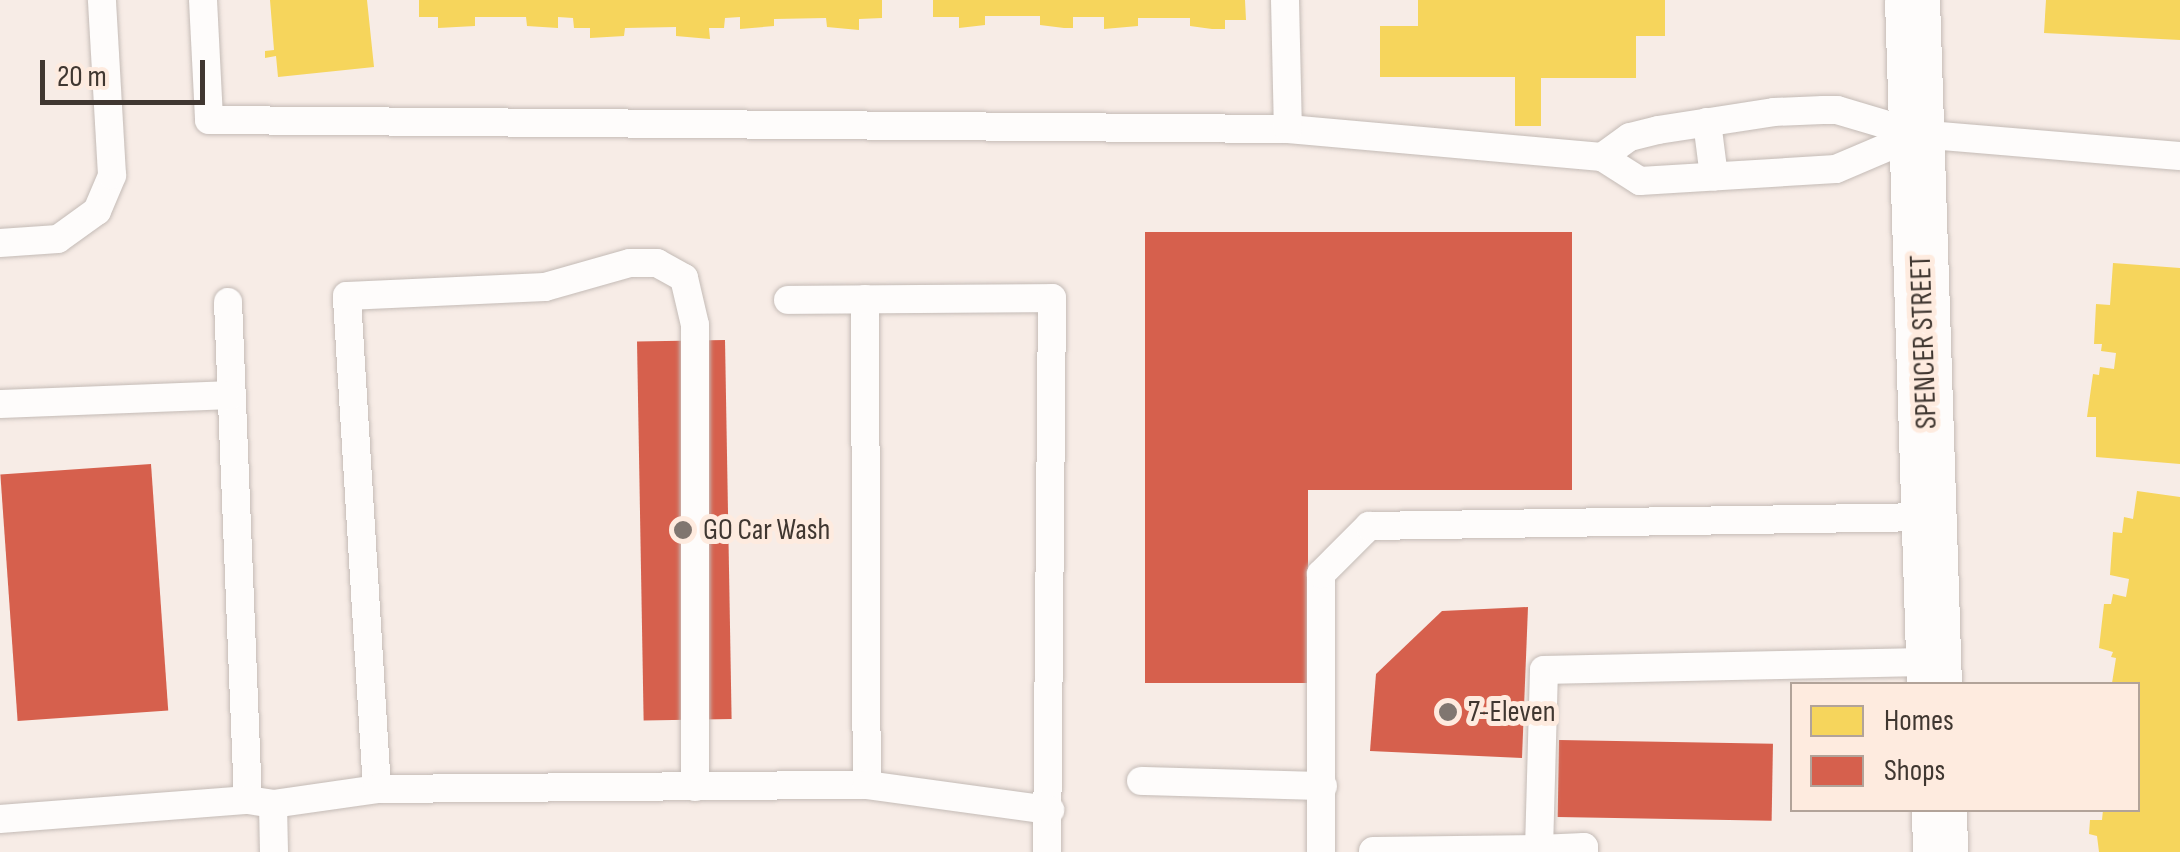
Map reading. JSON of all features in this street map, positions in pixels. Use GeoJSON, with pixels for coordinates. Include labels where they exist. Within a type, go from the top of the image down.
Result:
{"type":"FeatureCollection","features":[{"type":"Feature","properties":{"kind":"street","name":"SPENCER STREET"},"geometry":{"type":"LineString","coordinates":[[1912,0],[1934,673]]}},
{"type":"Feature","properties":{"kind":"street"},"geometry":{"type":"LineString","coordinates":[[1939,812],[1940,852]]}},
{"type":"Feature","properties":{"kind":"lane"},"geometry":{"type":"LineString","coordinates":[[0,243],[58,239],[98,210],[112,175],[102,0]]}},
{"type":"Feature","properties":{"kind":"lane"},"geometry":{"type":"LineString","coordinates":[[203,0],[209,120],[1288,130],[1602,157],[1640,181],[1836,168],[1918,134]]}},
{"type":"Feature","properties":{"kind":"lane"},"geometry":{"type":"LineString","coordinates":[[1285,0],[1288,130]]}},
{"type":"Feature","properties":{"kind":"lane"},"geometry":{"type":"LineString","coordinates":[[1602,157],[1630,137],[1774,112],[1838,110],[1918,134],[2180,156]]}},
{"type":"Feature","properties":{"kind":"lane"},"geometry":{"type":"LineString","coordinates":[[1707,122],[1714,177]]}},
{"type":"Feature","properties":{"kind":"lane"},"geometry":{"type":"LineString","coordinates":[[377,788],[347,296],[545,287],[630,264],[657,264],[684,278],[695,326],[695,787]]}},
{"type":"Feature","properties":{"kind":"lane"},"geometry":{"type":"LineString","coordinates":[[788,300],[1052,298],[1047,852]]}},
{"type":"Feature","properties":{"kind":"lane"},"geometry":{"type":"LineString","coordinates":[[864,299],[867,785]]}},
{"type":"Feature","properties":{"kind":"lane"},"geometry":{"type":"LineString","coordinates":[[228,302],[260,802],[274,852]]}},
{"type":"Feature","properties":{"kind":"lane"},"geometry":{"type":"LineString","coordinates":[[0,404],[231,395]]}},
{"type":"Feature","properties":{"kind":"lane"},"geometry":{"type":"LineString","coordinates":[[1321,852],[1321,574],[1369,526],[1929,517]]}},
{"type":"Feature","properties":{"kind":"lane"},"geometry":{"type":"LineString","coordinates":[[1539,849],[1544,670],[1934,673]]}},
{"type":"Feature","properties":{"kind":"lane"},"geometry":{"type":"LineString","coordinates":[[1140,781],[1323,786]]}},
{"type":"Feature","properties":{"kind":"lane"},"geometry":{"type":"LineString","coordinates":[[0,819],[260,802],[377,788],[867,785],[1050,810]]}},
{"type":"Feature","properties":{"kind":"lane"},"geometry":{"type":"LineString","coordinates":[[1373,850],[1584,847],[1584,852]]}},
{"type":"Feature","properties":{"kind":"building: Homes"},"geometry":{"type":"Polygon","coordinates":[[[270,0],[367,0],[374,67],[278,77],[276,56],[265,58],[265,51],[274,50],[270,0]]]}},
{"type":"Feature","properties":{"kind":"building: Homes"},"geometry":{"type":"Polygon","coordinates":[[[419,0],[882,0],[882,18],[859,19],[859,30],[827,27],[826,18],[774,19],[774,26],[740,29],[740,17],[725,18],[724,28],[709,28],[710,39],[676,36],[676,27],[625,28],[624,36],[590,38],[590,28],[574,28],[573,18],[558,17],[558,28],[527,26],[526,17],[475,17],[475,26],[438,28],[438,17],[419,17],[419,0]]]}},
{"type":"Feature","properties":{"kind":"building: Homes"},"geometry":{"type":"Polygon","coordinates":[[[933,0],[1245,0],[1246,20],[1225,20],[1225,29],[1212,29],[1190,26],[1190,18],[1138,18],[1138,26],[1104,29],[1104,17],[1073,17],[1073,28],[1064,28],[1040,25],[1040,16],[985,16],[985,25],[959,28],[959,17],[933,17],[933,0]]]}},
{"type":"Feature","properties":{"kind":"building: Homes"},"geometry":{"type":"Polygon","coordinates":[[[1418,0],[1665,0],[1665,36],[1636,36],[1636,78],[1541,78],[1541,126],[1515,126],[1515,77],[1380,77],[1380,26],[1418,26],[1418,0]]]}},
{"type":"Feature","properties":{"kind":"building: Homes"},"geometry":{"type":"Polygon","coordinates":[[[2046,0],[2180,0],[2180,40],[2044,33],[2046,0]]]}},
{"type":"Feature","properties":{"kind":"building: Homes"},"geometry":{"type":"Polygon","coordinates":[[[2113,263],[2180,268],[2180,464],[2096,457],[2096,417],[2087,417],[2093,374],[2099,375],[2100,367],[2114,369],[2116,353],[2101,351],[2102,344],[2094,344],[2096,304],[2110,305],[2113,263]]]}},
{"type":"Feature","properties":{"kind":"building: Homes"},"geometry":{"type":"Polygon","coordinates":[[[2137,491],[2180,497],[2180,852],[2099,852],[2097,836],[2089,834],[2090,820],[2102,820],[2103,812],[2140,812],[2140,682],[2112,682],[2116,658],[2111,657],[2113,652],[2099,648],[2104,604],[2111,604],[2113,594],[2126,597],[2129,579],[2110,575],[2113,532],[2122,533],[2124,517],[2133,519],[2137,491]]]}},
{"type":"Feature","properties":{"kind":"building: Shops"},"geometry":{"type":"Polygon","coordinates":[[[1145,232],[1572,232],[1572,490],[1308,490],[1308,683],[1145,683],[1145,232]]]}},
{"type":"Feature","properties":{"kind":"building: Shops","name":"GO Car Wash"},"geometry":{"type":"Polygon","coordinates":[[[725,340],[732,719],[644,720],[637,342],[725,340]]]}},
{"type":"Feature","properties":{"kind":"building: Shops"},"geometry":{"type":"Polygon","coordinates":[[[151,464],[168,710],[18,721],[0,475],[151,464]]]}},
{"type":"Feature","properties":{"kind":"building: Shops","name":"7-Eleven"},"geometry":{"type":"Polygon","coordinates":[[[1528,607],[1522,758],[1370,751],[1376,674],[1442,611],[1528,607]]]}},
{"type":"Feature","properties":{"kind":"building: Shops","name":"7-Eleven"},"geometry":{"type":"Polygon","coordinates":[[[1559,740],[1773,744],[1772,821],[1558,817],[1559,740]]]}},
{"type":"Feature","properties":{"kind":"place","name":"GO Car Wash"},"geometry":{"type":"Point","coordinates":[683,530]}},
{"type":"Feature","properties":{"kind":"place","name":"7-Eleven"},"geometry":{"type":"Point","coordinates":[1448,712]}}]}
